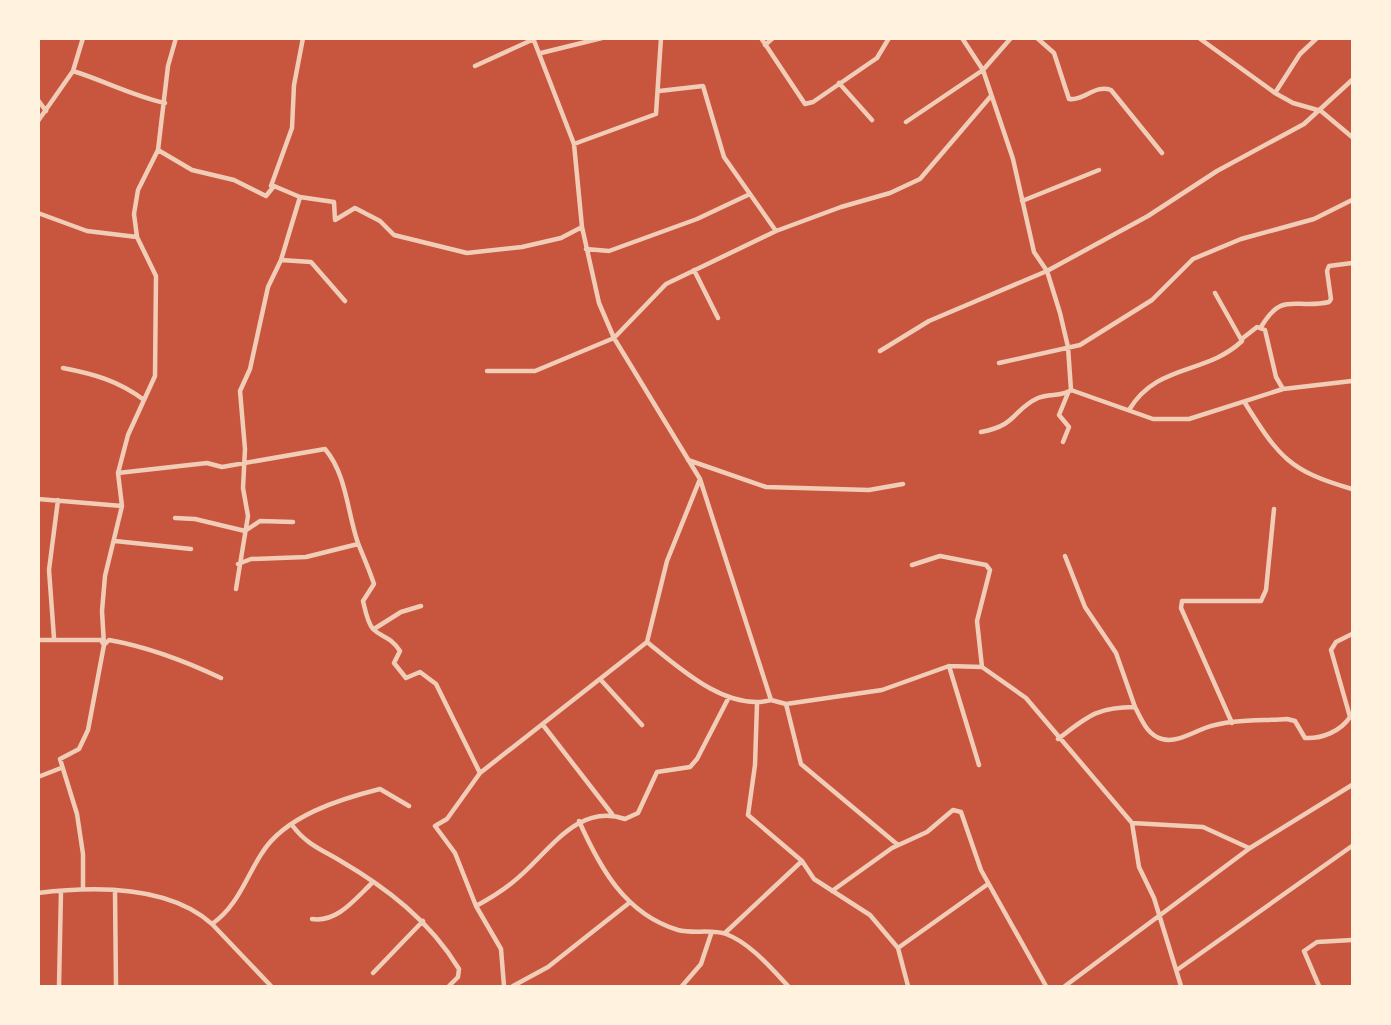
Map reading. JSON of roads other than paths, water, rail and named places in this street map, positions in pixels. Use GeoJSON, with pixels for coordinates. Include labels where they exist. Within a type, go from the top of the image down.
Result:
{"type":"FeatureCollection","features":[{"type":"Feature","properties":{"kind":"street"},"geometry":{"type":"LineString","coordinates":[[38,121],[74,71],[83,38]]}},
{"type":"Feature","properties":{"kind":"street"},"geometry":{"type":"LineString","coordinates":[[83,889],[83,854],[77,814],[61,768],[61,759],[79,750],[89,730],[104,645],[102,611],[105,576],[122,506],[118,473],[128,435],[155,376],[158,358],[156,276],[137,237],[134,214],[138,190],[158,150],[169,66],[176,38]]}},
{"type":"Feature","properties":{"kind":"street"},"geometry":{"type":"LineString","coordinates":[[266,197],[292,128],[294,85],[303,38]]}},
{"type":"Feature","properties":{"kind":"street"},"geometry":{"type":"LineString","coordinates":[[541,53],[602,38]]}},
{"type":"Feature","properties":{"kind":"street"},"geometry":{"type":"LineString","coordinates":[[574,144],[656,114],[661,38]]}},
{"type":"Feature","properties":{"kind":"street"},"geometry":{"type":"LineString","coordinates":[[761,38],[805,104],[813,102],[877,58],[889,38]]}},
{"type":"Feature","properties":{"kind":"street"},"geometry":{"type":"LineString","coordinates":[[765,45],[773,38]]}},
{"type":"Feature","properties":{"kind":"street"},"geometry":{"type":"LineString","coordinates":[[962,38],[983,70],[992,95],[1013,159],[1034,251],[1047,271],[1068,347],[1069,391],[1059,415],[1069,427],[1063,442]]}},
{"type":"Feature","properties":{"kind":"street"},"geometry":{"type":"LineString","coordinates":[[906,122],[983,70],[1011,38]]}},
{"type":"Feature","properties":{"kind":"street"},"geometry":{"type":"LineString","coordinates":[[1037,38],[1054,53],[1069,99],[1079,99],[1097,89],[1111,90],[1162,153]]}},
{"type":"Feature","properties":{"kind":"street"},"geometry":{"type":"LineString","coordinates":[[1199,38],[1275,93],[1293,103],[1321,111],[1353,137]]}},
{"type":"Feature","properties":{"kind":"street"},"geometry":{"type":"LineString","coordinates":[[1275,93],[1300,54],[1317,38]]}},
{"type":"Feature","properties":{"kind":"street"},"geometry":{"type":"LineString","coordinates":[[475,66],[533,39],[541,53],[561,117],[574,144],[582,227],[599,303],[614,338],[700,479],[771,700]]}},
{"type":"Feature","properties":{"kind":"street"},"geometry":{"type":"LineString","coordinates":[[74,71],[138,97],[165,103]]}},
{"type":"Feature","properties":{"kind":"street"},"geometry":{"type":"LineString","coordinates":[[880,351],[929,321],[1047,271],[1148,216],[1217,171],[1277,141],[1321,111],[1352,82]]}},
{"type":"Feature","properties":{"kind":"street"},"geometry":{"type":"LineString","coordinates":[[839,83],[872,120]]}},
{"type":"Feature","properties":{"kind":"street"},"geometry":{"type":"LineString","coordinates":[[659,91],[703,86],[724,157],[776,232]]}},
{"type":"Feature","properties":{"kind":"street"},"geometry":{"type":"LineString","coordinates":[[487,371],[535,371],[614,338],[666,284],[776,232],[841,207],[891,194],[920,179],[992,95]]}},
{"type":"Feature","properties":{"kind":"street"},"geometry":{"type":"LineString","coordinates":[[38,100],[46,111]]}},
{"type":"Feature","properties":{"kind":"street"},"geometry":{"type":"LineString","coordinates":[[158,150],[191,170],[234,180],[266,197]]}},
{"type":"Feature","properties":{"kind":"street"},"geometry":{"type":"LineString","coordinates":[[1022,201],[1099,170]]}},
{"type":"Feature","properties":{"kind":"street"},"geometry":{"type":"LineString","coordinates":[[266,197],[274,186],[300,197],[334,202],[335,220],[355,208],[380,221],[394,234],[467,253],[522,247],[561,238],[582,227]]}},
{"type":"Feature","properties":{"kind":"street"},"geometry":{"type":"LineString","coordinates":[[586,249],[609,251],[697,219],[750,194]]}},
{"type":"Feature","properties":{"kind":"street"},"geometry":{"type":"LineString","coordinates":[[236,589],[248,516],[243,488],[245,449],[240,391],[250,369],[268,287],[281,260],[300,197]]}},
{"type":"Feature","properties":{"kind":"street"},"geometry":{"type":"LineString","coordinates":[[999,363],[1086,342],[1152,300],[1193,259],[1241,239],[1314,219],[1353,200]]}},
{"type":"Feature","properties":{"kind":"street"},"geometry":{"type":"LineString","coordinates":[[38,213],[87,231],[137,237]]}},
{"type":"Feature","properties":{"kind":"street"},"geometry":{"type":"LineString","coordinates":[[281,260],[311,262],[345,301]]}},
{"type":"Feature","properties":{"kind":"street"},"geometry":{"type":"LineString","coordinates":[[1129,410],[1137,397],[1162,377],[1176,370],[1208,363],[1261,327],[1270,312],[1286,302],[1329,302],[1329,266],[1332,263],[1353,263]]}},
{"type":"Feature","properties":{"kind":"street"},"geometry":{"type":"LineString","coordinates":[[694,270],[718,318]]}},
{"type":"Feature","properties":{"kind":"street"},"geometry":{"type":"LineString","coordinates":[[1215,293],[1243,338]]}},
{"type":"Feature","properties":{"kind":"street"},"geometry":{"type":"LineString","coordinates":[[1261,327],[1270,342],[1276,377],[1283,389]]}},
{"type":"Feature","properties":{"kind":"street"},"geometry":{"type":"LineString","coordinates":[[63,368],[96,375],[124,385],[144,400]]}},
{"type":"Feature","properties":{"kind":"street"},"geometry":{"type":"LineString","coordinates":[[981,432],[1007,425],[1028,404],[1040,397],[1069,391],[1153,419],[1189,419],[1283,389],[1353,381]]}},
{"type":"Feature","properties":{"kind":"street"},"geometry":{"type":"LineString","coordinates":[[1245,403],[1272,445],[1296,468],[1313,478],[1353,489]]}},
{"type":"Feature","properties":{"kind":"street"},"geometry":{"type":"LineString","coordinates":[[118,473],[207,463],[222,467],[325,449],[332,457],[348,500],[358,544],[365,555],[374,584],[363,601],[374,629],[390,637],[400,651],[394,663],[406,678],[420,672],[436,684],[480,774]]}},
{"type":"Feature","properties":{"kind":"street"},"geometry":{"type":"LineString","coordinates":[[688,460],[766,487],[869,490],[903,484]]}},
{"type":"Feature","properties":{"kind":"street"},"geometry":{"type":"LineString","coordinates":[[504,986],[501,949],[476,906],[455,853],[435,826],[447,819],[480,774],[646,642],[667,561],[700,479]]}},
{"type":"Feature","properties":{"kind":"street"},"geometry":{"type":"LineString","coordinates":[[38,499],[122,506]]}},
{"type":"Feature","properties":{"kind":"street"},"geometry":{"type":"LineString","coordinates":[[54,638],[49,570],[58,500]]}},
{"type":"Feature","properties":{"kind":"street"},"geometry":{"type":"LineString","coordinates":[[1232,723],[1206,658],[1181,608],[1182,601],[1261,601],[1266,590],[1274,509]]}},
{"type":"Feature","properties":{"kind":"street"},"geometry":{"type":"LineString","coordinates":[[175,518],[195,519],[245,531],[260,522],[293,522]]}},
{"type":"Feature","properties":{"kind":"street"},"geometry":{"type":"LineString","coordinates":[[115,541],[191,549]]}},
{"type":"Feature","properties":{"kind":"street"},"geometry":{"type":"LineString","coordinates":[[238,564],[251,559],[306,557],[358,544]]}},
{"type":"Feature","properties":{"kind":"street"},"geometry":{"type":"LineString","coordinates":[[1065,555],[1085,607],[1115,653],[1135,707],[1147,730],[1163,740],[1232,723],[1295,721],[1305,738],[1317,738],[1344,726],[1350,717],[1347,699],[1331,650],[1336,642],[1353,634]]}},
{"type":"Feature","properties":{"kind":"street"},"geometry":{"type":"LineString","coordinates":[[912,565],[940,556],[986,565],[990,570],[977,621],[982,667]]}},
{"type":"Feature","properties":{"kind":"street"},"geometry":{"type":"LineString","coordinates":[[374,629],[401,612],[421,606]]}},
{"type":"Feature","properties":{"kind":"street"},"geometry":{"type":"LineString","coordinates":[[38,640],[90,638],[102,640],[104,645]]}},
{"type":"Feature","properties":{"kind":"street"},"geometry":{"type":"LineString","coordinates":[[104,645],[109,640],[132,644],[186,661],[221,678]]}},
{"type":"Feature","properties":{"kind":"street"},"geometry":{"type":"LineString","coordinates":[[646,642],[686,673],[729,697],[757,704],[771,700],[786,704],[882,690],[949,666],[982,667],[1026,698],[1058,739],[1132,823],[1139,867],[1159,916],[1181,986]]}},
{"type":"Feature","properties":{"kind":"street"},"geometry":{"type":"LineString","coordinates":[[949,666],[979,765]]}},
{"type":"Feature","properties":{"kind":"street"},"geometry":{"type":"LineString","coordinates":[[600,679],[642,725]]}},
{"type":"Feature","properties":{"kind":"street"},"geometry":{"type":"LineString","coordinates":[[542,725],[612,814],[625,819],[638,813],[657,772],[690,766],[697,760],[729,697]]}},
{"type":"Feature","properties":{"kind":"street"},"geometry":{"type":"LineString","coordinates":[[757,704],[755,765],[748,815],[802,861],[814,879],[870,915],[898,948],[908,986]]}},
{"type":"Feature","properties":{"kind":"street"},"geometry":{"type":"LineString","coordinates":[[786,704],[801,764],[898,845]]}},
{"type":"Feature","properties":{"kind":"street"},"geometry":{"type":"LineString","coordinates":[[1058,739],[1096,711],[1135,707]]}},
{"type":"Feature","properties":{"kind":"street"},"geometry":{"type":"LineString","coordinates":[[38,777],[61,768]]}},
{"type":"Feature","properties":{"kind":"street"},"geometry":{"type":"LineString","coordinates":[[1065,986],[1250,848],[1353,785]]}},
{"type":"Feature","properties":{"kind":"street"},"geometry":{"type":"LineString","coordinates":[[212,924],[240,895],[264,850],[276,835],[292,825],[336,802],[380,789],[408,806]]}},
{"type":"Feature","properties":{"kind":"street"},"geometry":{"type":"LineString","coordinates":[[832,891],[898,845],[927,832],[953,810],[961,812],[988,884],[1046,986]]}},
{"type":"Feature","properties":{"kind":"street"},"geometry":{"type":"LineString","coordinates":[[476,906],[514,882],[579,821],[612,814]]}},
{"type":"Feature","properties":{"kind":"street"},"geometry":{"type":"LineString","coordinates":[[579,821],[597,863],[629,903],[678,930],[725,933],[766,961],[788,986]]}},
{"type":"Feature","properties":{"kind":"street"},"geometry":{"type":"LineString","coordinates":[[1132,823],[1203,827],[1250,848]]}},
{"type":"Feature","properties":{"kind":"street"},"geometry":{"type":"LineString","coordinates":[[292,825],[301,837],[318,851],[372,883],[423,921],[459,969],[457,977],[449,986]]}},
{"type":"Feature","properties":{"kind":"street"},"geometry":{"type":"LineString","coordinates":[[1177,970],[1353,846]]}},
{"type":"Feature","properties":{"kind":"street"},"geometry":{"type":"LineString","coordinates":[[725,933],[802,861]]}},
{"type":"Feature","properties":{"kind":"street"},"geometry":{"type":"LineString","coordinates":[[312,919],[319,920],[341,912],[372,883]]}},
{"type":"Feature","properties":{"kind":"street"},"geometry":{"type":"LineString","coordinates":[[898,948],[988,884]]}},
{"type":"Feature","properties":{"kind":"street"},"geometry":{"type":"LineString","coordinates":[[38,893],[83,889],[183,903],[212,924],[269,986]]}},
{"type":"Feature","properties":{"kind":"street"},"geometry":{"type":"LineString","coordinates":[[59,986],[61,891]]}},
{"type":"Feature","properties":{"kind":"street"},"geometry":{"type":"LineString","coordinates":[[115,892],[116,986]]}},
{"type":"Feature","properties":{"kind":"street"},"geometry":{"type":"LineString","coordinates":[[513,986],[548,967],[629,903]]}},
{"type":"Feature","properties":{"kind":"street"},"geometry":{"type":"LineString","coordinates":[[373,972],[423,921]]}},
{"type":"Feature","properties":{"kind":"street"},"geometry":{"type":"LineString","coordinates":[[682,986],[701,964],[711,934]]}},
{"type":"Feature","properties":{"kind":"street"},"geometry":{"type":"LineString","coordinates":[[1319,986],[1304,951],[1317,942],[1353,940]]}}]}
